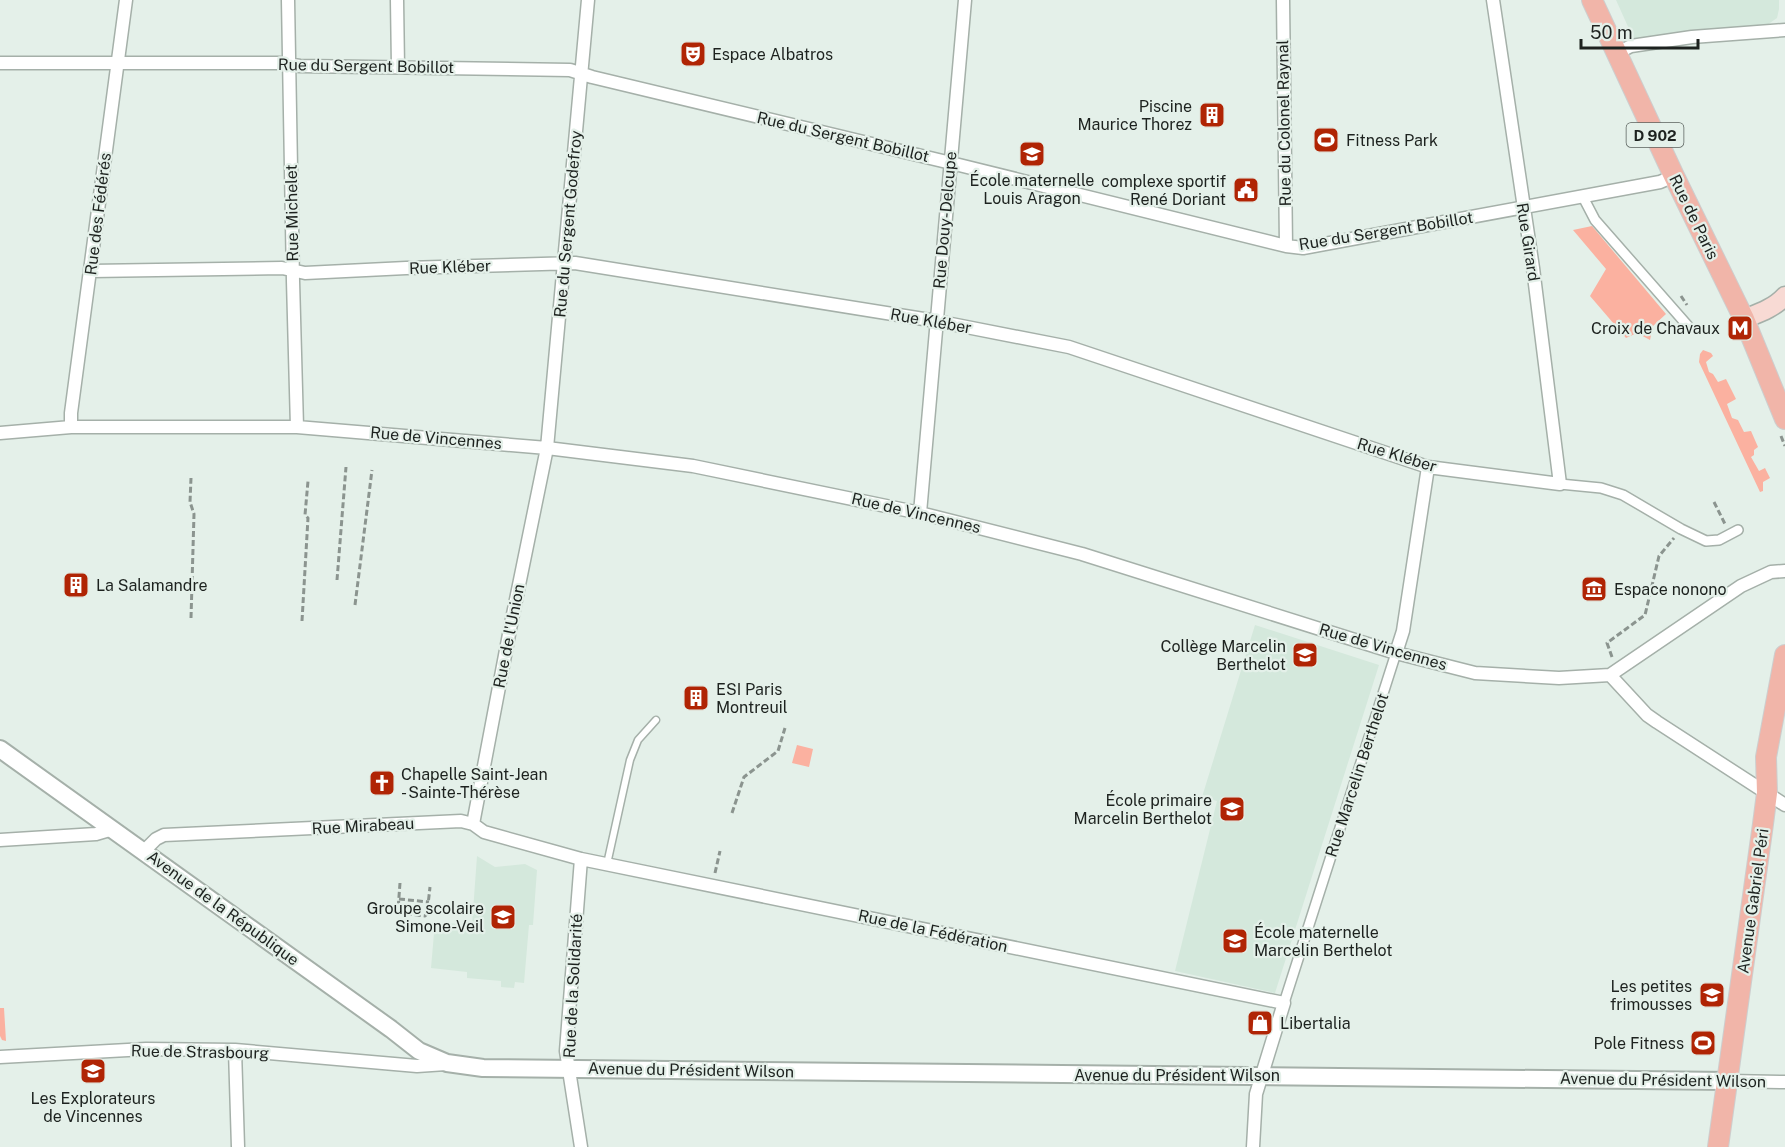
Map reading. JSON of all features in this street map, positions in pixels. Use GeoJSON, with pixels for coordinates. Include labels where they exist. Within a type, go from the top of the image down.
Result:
{"type":"FeatureCollection","features":[{"type":"Feature","properties":{"kind":"main road","name":"Rue de Paris"},"geometry":{"type":"LineString","coordinates":[[1592,0],[1744,319],[1785,419]]}},
{"type":"Feature","properties":{"kind":"main road"},"geometry":{"type":"LineString","coordinates":[[1744,319],[1777,304],[1785,296]]}},
{"type":"Feature","properties":{"kind":"main road","name":"Avenue Gabriel Péri"},"geometry":{"type":"LineString","coordinates":[[1718,1147],[1767,793],[1766,757],[1785,655]]}},
{"type":"Feature","properties":{"kind":"street","name":"Rue des Fédérés"},"geometry":{"type":"LineString","coordinates":[[71,427],[126,0]]}},
{"type":"Feature","properties":{"kind":"street","name":"Rue Michelet"},"geometry":{"type":"LineString","coordinates":[[288,0],[297,427]]}},
{"type":"Feature","properties":{"kind":"street"},"geometry":{"type":"LineString","coordinates":[[397,0],[398,67]]}},
{"type":"Feature","properties":{"kind":"street","name":"Rue du Sergent Godefroy"},"geometry":{"type":"LineString","coordinates":[[547,448],[588,0]]}},
{"type":"Feature","properties":{"kind":"street","name":"Rue Douy-Delcupe"},"geometry":{"type":"LineString","coordinates":[[920,513],[965,0]]}},
{"type":"Feature","properties":{"kind":"street","name":"Rue du Colonel Raynal"},"geometry":{"type":"LineString","coordinates":[[1283,0],[1286,246]]}},
{"type":"Feature","properties":{"kind":"street","name":"Rue Girard"},"geometry":{"type":"LineString","coordinates":[[1493,0],[1533,268],[1560,484]]}},
{"type":"Feature","properties":{"kind":"street"},"geometry":{"type":"LineString","coordinates":[[1617,53],[1641,44],[1785,30]]}},
{"type":"Feature","properties":{"kind":"street","name":"Rue du Sergent Bobillot"},"geometry":{"type":"LineString","coordinates":[[0,63],[289,64],[570,70],[1286,246],[1304,248],[1583,197],[1660,182],[1674,176]]}},
{"type":"Feature","properties":{"kind":"street"},"geometry":{"type":"LineString","coordinates":[[1583,197],[1595,220],[1688,326]]}},
{"type":"Feature","properties":{"kind":"street","name":"Rue Kléber"},"geometry":{"type":"LineString","coordinates":[[91,271],[282,268],[305,273],[418,267],[586,265],[936,321],[1069,347],[1428,467],[1601,488],[1623,495],[1706,541],[1719,540],[1734,533]]}},
{"type":"Feature","properties":{"kind":"street","name":"Rue de Vincennes"},"geometry":{"type":"LineString","coordinates":[[0,433],[71,427],[297,427],[547,448],[693,466],[920,513],[1082,554],[1396,653],[1474,673],[1559,678],[1610,675],[1741,586],[1771,572],[1785,571]]}},
{"type":"Feature","properties":{"kind":"street","name":"Rue de l'Union"},"geometry":{"type":"LineString","coordinates":[[473,824],[547,448]]}},
{"type":"Feature","properties":{"kind":"street","name":"Rue Marcelin Berthelot"},"geometry":{"type":"LineString","coordinates":[[1253,1147],[1256,1094],[1403,632],[1428,467]]}},
{"type":"Feature","properties":{"kind":"street"},"geometry":{"type":"LineString","coordinates":[[1610,675],[1647,715],[1785,805]]}},
{"type":"Feature","properties":{"kind":"street","name":"Avenue de la République"},"geometry":{"type":"LineString","coordinates":[[0,749],[419,1051],[447,1064]]}},
{"type":"Feature","properties":{"kind":"street","name":"Rue Mirabeau"},"geometry":{"type":"LineString","coordinates":[[144,851],[156,839],[164,835],[461,821],[473,824],[484,832],[581,859]]}},
{"type":"Feature","properties":{"kind":"street"},"geometry":{"type":"LineString","coordinates":[[0,840],[96,834],[113,829]]}},
{"type":"Feature","properties":{"kind":"street","name":"Rue de la Fédération"},"geometry":{"type":"LineString","coordinates":[[581,859],[1284,1003]]}},
{"type":"Feature","properties":{"kind":"street","name":"Rue de la Solidarité"},"geometry":{"type":"LineString","coordinates":[[581,859],[566,1051],[581,1147]]}},
{"type":"Feature","properties":{"kind":"street"},"geometry":{"type":"LineString","coordinates":[[399,1064],[405,1056],[409,1043]]}},
{"type":"Feature","properties":{"kind":"street","name":"Rue de Strasbourg"},"geometry":{"type":"LineString","coordinates":[[0,1057],[146,1049],[235,1050],[417,1066],[447,1064],[483,1068],[569,1068]]}},
{"type":"Feature","properties":{"kind":"street"},"geometry":{"type":"LineString","coordinates":[[235,1050],[238,1147]]}},
{"type":"Feature","properties":{"kind":"street","name":"Avenue du Président Wilson"},"geometry":{"type":"LineString","coordinates":[[569,1068],[1785,1082]]}},
{"type":"Feature","properties":{"kind":"lane"},"geometry":{"type":"LineString","coordinates":[[607,864],[630,760],[638,740],[656,720]]}},
{"type":"Feature","properties":{"kind":"path"},"geometry":{"type":"LineString","coordinates":[[1681,296],[1688,306]]}},
{"type":"Feature","properties":{"kind":"path"},"geometry":{"type":"LineString","coordinates":[[337,580],[346,467]]}},
{"type":"Feature","properties":{"kind":"path"},"geometry":{"type":"LineString","coordinates":[[355,605],[372,470]]}},
{"type":"Feature","properties":{"kind":"path"},"geometry":{"type":"LineString","coordinates":[[191,477],[190,502],[194,514],[191,618]]}},
{"type":"Feature","properties":{"kind":"path"},"geometry":{"type":"LineString","coordinates":[[302,621],[308,481]]}},
{"type":"Feature","properties":{"kind":"path"},"geometry":{"type":"LineString","coordinates":[[1714,502],[1734,533]]}},
{"type":"Feature","properties":{"kind":"path"},"geometry":{"type":"LineString","coordinates":[[1621,668],[1613,660],[1607,643],[1645,615],[1659,556],[1681,529]]}},
{"type":"Feature","properties":{"kind":"path"},"geometry":{"type":"LineString","coordinates":[[732,813],[744,777],[778,751],[785,728]]}},
{"type":"Feature","properties":{"kind":"path"},"geometry":{"type":"LineString","coordinates":[[712,886],[720,851]]}},
{"type":"Feature","properties":{"kind":"path"},"geometry":{"type":"LineString","coordinates":[[400,883],[398,909],[400,912],[425,916],[430,887]]}},
{"type":"Feature","properties":{"kind":"path"},"geometry":{"type":"LineString","coordinates":[[399,899],[429,902]]}},
{"type":"Feature","properties":{"kind":"shaded area"},"geometry":{"type":"Polygon","coordinates":[[[1616,0],[1779,0],[1779,9],[1777,18],[1767,25],[1634,40],[1616,0]]]}},
{"type":"Feature","properties":{"kind":"shaded area"},"geometry":{"type":"Polygon","coordinates":[[[1592,226],[1666,314],[1653,326],[1650,340],[1637,333],[1626,338],[1590,296],[1606,269],[1573,230],[1592,226]]]}},
{"type":"Feature","properties":{"kind":"shaded area"},"geometry":{"type":"Polygon","coordinates":[[[1703,350],[1713,356],[1706,362],[1709,372],[1718,382],[1726,379],[1736,399],[1727,404],[1732,418],[1738,420],[1744,432],[1751,431],[1758,447],[1751,457],[1759,471],[1765,468],[1770,478],[1763,482],[1763,491],[1760,492],[1699,362],[1703,350]]]}},
{"type":"Feature","properties":{"kind":"shaded area"},"geometry":{"type":"Polygon","coordinates":[[[1255,625],[1379,665],[1275,993],[1175,971],[1217,801],[1202,797],[1255,625]]]}},
{"type":"Feature","properties":{"kind":"shaded area"},"geometry":{"type":"Polygon","coordinates":[[[797,745],[813,749],[809,767],[792,763],[797,745]]]}},
{"type":"Feature","properties":{"kind":"shaded area","name":"Groupe scolaire Simone-Veil"},"geometry":{"type":"Polygon","coordinates":[[[477,856],[495,867],[525,864],[537,870],[533,925],[529,925],[524,983],[515,982],[514,988],[501,987],[501,981],[467,978],[467,972],[431,968],[435,922],[472,925],[477,856]]]}},
{"type":"Feature","properties":{"kind":"shaded area"},"geometry":{"type":"Polygon","coordinates":[[[0,1008],[4,1008],[6,1041],[0,1036],[0,1008]]]}},
{"type":"Feature","properties":{"kind":"place","name":"Espace Albatros"},"geometry":{"type":"Point","coordinates":[693,54]}},
{"type":"Feature","properties":{"kind":"place","name":"Piscine Maurice Thorez"},"geometry":{"type":"Point","coordinates":[1212,115]}},
{"type":"Feature","properties":{"kind":"place","name":"Fitness Park"},"geometry":{"type":"Point","coordinates":[1326,140]}},
{"type":"Feature","properties":{"kind":"place","name":"École maternelle Louis Aragon"},"geometry":{"type":"Point","coordinates":[1032,154]}},
{"type":"Feature","properties":{"kind":"place","name":"complexe sportif René Doriant"},"geometry":{"type":"Point","coordinates":[1246,190]}},
{"type":"Feature","properties":{"kind":"place","name":"Croix de Chavaux"},"geometry":{"type":"Point","coordinates":[1740,328]}},
{"type":"Feature","properties":{"kind":"place","name":"La Salamandre"},"geometry":{"type":"Point","coordinates":[76,585]}},
{"type":"Feature","properties":{"kind":"place","name":"Espace nonono"},"geometry":{"type":"Point","coordinates":[1594,589]}},
{"type":"Feature","properties":{"kind":"place","name":"Collège Marcelin Berthelot"},"geometry":{"type":"Point","coordinates":[1305,655]}},
{"type":"Feature","properties":{"kind":"place","name":"ESI Paris Montreuil"},"geometry":{"type":"Point","coordinates":[696,698]}},
{"type":"Feature","properties":{"kind":"place","name":"Chapelle Saint-Jean - Sainte-Thérèse"},"geometry":{"type":"Point","coordinates":[382,783]}},
{"type":"Feature","properties":{"kind":"place","name":"École primaire Marcelin Berthelot"},"geometry":{"type":"Point","coordinates":[1232,809]}},
{"type":"Feature","properties":{"kind":"place","name":"Groupe scolaire Simone-Veil"},"geometry":{"type":"Point","coordinates":[503,917]}},
{"type":"Feature","properties":{"kind":"place","name":"École maternelle Marcelin Berthelot"},"geometry":{"type":"Point","coordinates":[1235,941]}},
{"type":"Feature","properties":{"kind":"place","name":"Les petites frimousses"},"geometry":{"type":"Point","coordinates":[1712,995]}},
{"type":"Feature","properties":{"kind":"place","name":"Libertalia"},"geometry":{"type":"Point","coordinates":[1260,1023]}},
{"type":"Feature","properties":{"kind":"place","name":"Pole Fitness"},"geometry":{"type":"Point","coordinates":[1703,1043]}},
{"type":"Feature","properties":{"kind":"place","name":"Les Explorateurs de Vincennes"},"geometry":{"type":"Point","coordinates":[93,1071]}}]}
